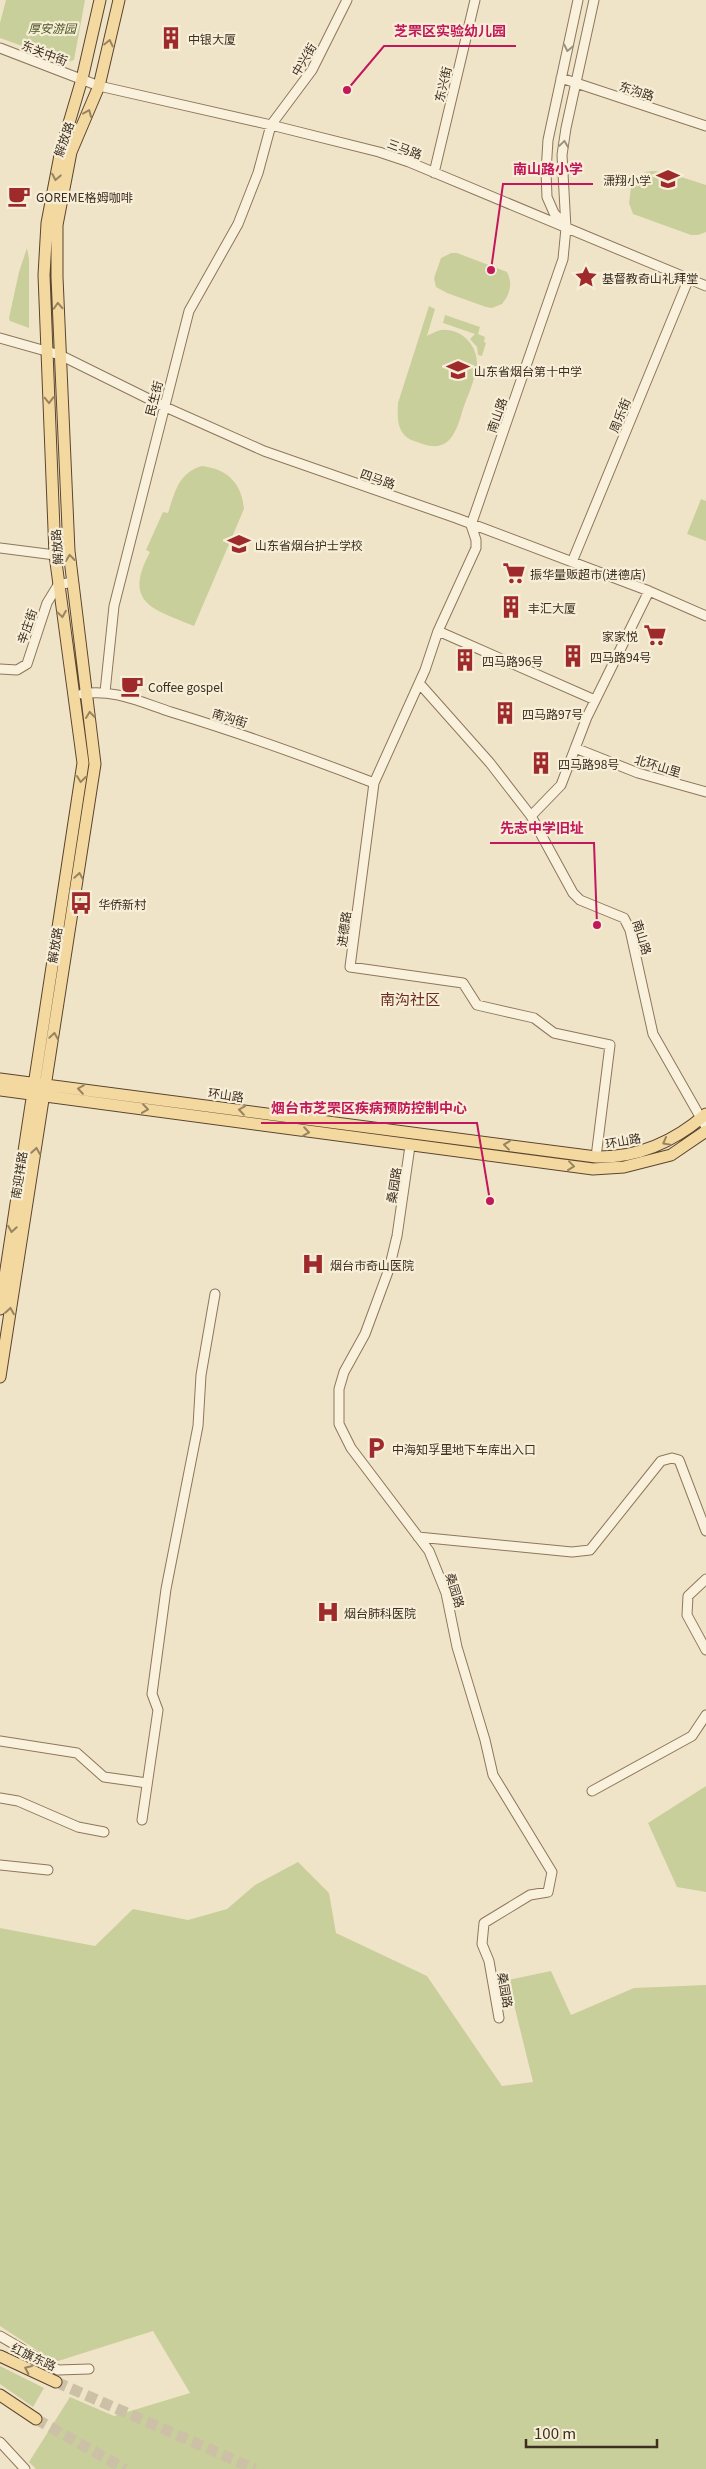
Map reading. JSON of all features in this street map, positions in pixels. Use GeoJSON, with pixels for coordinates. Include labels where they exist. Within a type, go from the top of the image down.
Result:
{"type":"FeatureCollection","features":[{"type":"Feature","properties":{"kind":"main road","name":"解放路"},"geometry":{"type":"LineString","coordinates":[[40,1089],[81,779],[81,746],[55,555],[44,275],[47,223],[62,150],[82,79],[100,0]]}},
{"type":"Feature","properties":{"kind":"main road","name":"解放路"},"geometry":{"type":"LineString","coordinates":[[40,1089],[94,779],[94,748],[72,582],[60,355],[57,225],[71,152],[99,86],[119,0]]}},
{"type":"Feature","properties":{"kind":"main road","name":"环山路"},"geometry":{"type":"LineString","coordinates":[[0,1079],[40,1089],[410,1146],[594,1169],[610,1169],[646,1163],[671,1155],[706,1131]]}},
{"type":"Feature","properties":{"kind":"main road","name":"环山路"},"geometry":{"type":"LineString","coordinates":[[0,1090],[40,1089],[610,1158],[643,1152],[666,1143],[704,1120]]}},
{"type":"Feature","properties":{"kind":"main road","name":"南迎祥路"},"geometry":{"type":"LineString","coordinates":[[0,1308],[40,1089]]}},
{"type":"Feature","properties":{"kind":"main road","name":"南迎祥路"},"geometry":{"type":"LineString","coordinates":[[0,1377],[40,1089]]}},
{"type":"Feature","properties":{"kind":"main road","name":"红旗东路"},"geometry":{"type":"LineString","coordinates":[[0,2356],[56,2382]]}},
{"type":"Feature","properties":{"kind":"main road"},"geometry":{"type":"LineString","coordinates":[[0,2396],[36,2419]]}},
{"type":"Feature","properties":{"kind":"street","name":"中兴街"},"geometry":{"type":"LineString","coordinates":[[272,125],[312,70],[348,0]]}},
{"type":"Feature","properties":{"kind":"street","name":"东兴街"},"geometry":{"type":"LineString","coordinates":[[434,173],[475,0]]}},
{"type":"Feature","properties":{"kind":"street"},"geometry":{"type":"LineString","coordinates":[[566,228],[554,213],[547,197],[546,172],[548,140],[578,0]]}},
{"type":"Feature","properties":{"kind":"street","name":"南山路"},"geometry":{"type":"LineString","coordinates":[[471,525],[563,259],[566,228],[562,155],[594,0]]}},
{"type":"Feature","properties":{"kind":"street","name":"东关中街"},"geometry":{"type":"LineString","coordinates":[[0,48],[82,79]]}},
{"type":"Feature","properties":{"kind":"street","name":"东沟路"},"geometry":{"type":"LineString","coordinates":[[561,78],[706,126]]}},
{"type":"Feature","properties":{"kind":"street","name":"三马路"},"geometry":{"type":"LineString","coordinates":[[82,79],[99,86],[272,125],[379,152],[706,286]]}},
{"type":"Feature","properties":{"kind":"street","name":"民生街"},"geometry":{"type":"LineString","coordinates":[[105,692],[114,606],[189,311],[238,224],[258,173],[272,125]]}},
{"type":"Feature","properties":{"kind":"street","name":"周乐街"},"geometry":{"type":"LineString","coordinates":[[572,562],[689,278]]}},
{"type":"Feature","properties":{"kind":"street","name":"四马路"},"geometry":{"type":"LineString","coordinates":[[0,338],[60,355],[164,406],[264,451],[649,590],[706,616]]}},
{"type":"Feature","properties":{"kind":"street","name":"进德路"},"geometry":{"type":"LineString","coordinates":[[471,525],[476,540],[476,548],[438,631],[419,683],[374,783],[350,967],[463,983],[477,1005],[534,1018],[554,1033],[610,1045],[596,1157]]}},
{"type":"Feature","properties":{"kind":"street"},"geometry":{"type":"LineString","coordinates":[[0,548],[55,555]]}},
{"type":"Feature","properties":{"kind":"street"},"geometry":{"type":"LineString","coordinates":[[58,585],[72,582]]}},
{"type":"Feature","properties":{"kind":"street","name":"辛庄街"},"geometry":{"type":"LineString","coordinates":[[0,669],[17,670],[27,664],[47,604],[58,585]]}},
{"type":"Feature","properties":{"kind":"street"},"geometry":{"type":"LineString","coordinates":[[531,816],[561,785],[595,700],[649,590]]}},
{"type":"Feature","properties":{"kind":"street"},"geometry":{"type":"LineString","coordinates":[[438,631],[595,700]]}},
{"type":"Feature","properties":{"kind":"street","name":"南山路"},"geometry":{"type":"LineString","coordinates":[[419,683],[490,763],[531,816],[573,893],[580,900],[619,914],[628,924],[653,1034],[704,1120]]}},
{"type":"Feature","properties":{"kind":"street","name":"南沟街"},"geometry":{"type":"LineString","coordinates":[[75,696],[105,692],[263,740],[374,783]]}},
{"type":"Feature","properties":{"kind":"street","name":"北环山里"},"geometry":{"type":"LineString","coordinates":[[575,748],[638,773],[706,792]]}},
{"type":"Feature","properties":{"kind":"street","name":"桑园路"},"geometry":{"type":"LineString","coordinates":[[410,1146],[400,1218],[389,1269],[365,1334],[344,1372],[339,1389],[339,1424],[351,1448],[429,1551],[446,1593],[457,1647],[485,1740],[493,1775],[552,1872],[548,1892],[530,1895],[484,1923],[482,1944],[489,1961],[499,2018]]}},
{"type":"Feature","properties":{"kind":"street"},"geometry":{"type":"LineString","coordinates":[[142,1820],[158,1710],[152,1694],[166,1589],[198,1426],[201,1375],[215,1294]]}},
{"type":"Feature","properties":{"kind":"street"},"geometry":{"type":"LineString","coordinates":[[418,1537],[572,1552],[590,1550],[662,1461],[672,1458],[679,1460],[706,1531]]}},
{"type":"Feature","properties":{"kind":"street"},"geometry":{"type":"LineString","coordinates":[[706,1579],[688,1596],[687,1615],[706,1650]]}},
{"type":"Feature","properties":{"kind":"street"},"geometry":{"type":"LineString","coordinates":[[592,1790],[692,1736],[706,1715]]}},
{"type":"Feature","properties":{"kind":"street"},"geometry":{"type":"LineString","coordinates":[[0,1741],[78,1753],[104,1777],[147,1783]]}},
{"type":"Feature","properties":{"kind":"street"},"geometry":{"type":"LineString","coordinates":[[0,1798],[18,1801],[78,1827],[104,1832]]}},
{"type":"Feature","properties":{"kind":"street"},"geometry":{"type":"LineString","coordinates":[[0,1865],[48,1870]]}},
{"type":"Feature","properties":{"kind":"street"},"geometry":{"type":"LineString","coordinates":[[0,2336],[58,2370],[89,2369]]}},
{"type":"Feature","properties":{"kind":"street"},"geometry":{"type":"LineString","coordinates":[[0,2442],[25,2469]]}},
{"type":"Feature","properties":{"kind":"green space","name":"厚安游园"},"geometry":{"type":"Polygon","coordinates":[[[6,0],[85,0],[74,60],[67,62],[0,38],[0,23],[6,0]]]}},
{"type":"Feature","properties":{"kind":"green space"},"geometry":{"type":"Polygon","coordinates":[[[645,172],[666,172],[706,185],[706,232],[691,235],[633,214],[629,203],[632,180],[645,172]]]}},
{"type":"Feature","properties":{"kind":"green space"},"geometry":{"type":"Polygon","coordinates":[[[27,248],[29,259],[29,328],[10,321],[9,318],[19,272],[27,248]]]}},
{"type":"Feature","properties":{"kind":"green space"},"geometry":{"type":"Polygon","coordinates":[[[451,253],[457,253],[507,272],[510,289],[502,304],[492,308],[486,307],[436,287],[434,278],[441,258],[451,253]]]}},
{"type":"Feature","properties":{"kind":"green space"},"geometry":{"type":"Polygon","coordinates":[[[429,306],[435,309],[427,336],[441,330],[455,332],[467,339],[477,358],[473,382],[459,422],[450,439],[439,446],[426,445],[404,435],[399,425],[398,414],[398,403],[429,306]]]}},
{"type":"Feature","properties":{"kind":"green space"},"geometry":{"type":"Polygon","coordinates":[[[445,315],[480,327],[478,334],[485,337],[484,342],[486,343],[482,356],[478,355],[477,347],[470,339],[475,334],[443,323],[445,315]]]}},
{"type":"Feature","properties":{"kind":"green space"},"geometry":{"type":"Polygon","coordinates":[[[202,466],[219,470],[232,479],[240,492],[244,509],[194,626],[166,615],[146,602],[141,594],[139,583],[142,569],[150,552],[146,550],[163,512],[168,513],[183,478],[194,469],[202,466]]]}},
{"type":"Feature","properties":{"kind":"green space"},"geometry":{"type":"Polygon","coordinates":[[[701,499],[706,501],[706,541],[687,534],[701,499]]]}},
{"type":"Feature","properties":{"kind":"green space"},"geometry":{"type":"Polygon","coordinates":[[[706,1786],[706,1892],[677,1887],[648,1823],[706,1786]]]}},
{"type":"Feature","properties":{"kind":"green space"},"geometry":{"type":"Polygon","coordinates":[[[298,1862],[329,1893],[336,1933],[427,1976],[502,2086],[533,2082],[508,1980],[551,1971],[571,2015],[634,1988],[706,1985],[706,2469],[36,2469],[29,2462],[70,2397],[114,2416],[190,2393],[153,2331],[55,2362],[0,2326],[0,1928],[95,1946],[133,1909],[188,1920],[227,1909],[255,1885],[298,1862]]]}},
{"type":"Feature","properties":{"kind":"green space"},"geometry":{"type":"Polygon","coordinates":[[[0,2366],[44,2388],[33,2407],[0,2384],[0,2366]]]}},
{"type":"Feature","properties":{"kind":"tunnel"},"geometry":{"type":"LineString","coordinates":[[56,2382],[255,2469]]}},
{"type":"Feature","properties":{"kind":"tunnel"},"geometry":{"type":"LineString","coordinates":[[36,2419],[125,2469]]}},
{"type":"Feature","properties":{"kind":"place","name":"中银大厦"},"geometry":{"type":"Point","coordinates":[171,38]}},
{"type":"Feature","properties":{"kind":"place","name":"芝罘区实验幼儿园"},"geometry":{"type":"Point","coordinates":[347,90]}},
{"type":"Feature","properties":{"kind":"place","name":"潇翔小学"},"geometry":{"type":"Point","coordinates":[668,179]}},
{"type":"Feature","properties":{"kind":"place","name":"GOREME格姆咖啡"},"geometry":{"type":"Point","coordinates":[19,196]}},
{"type":"Feature","properties":{"kind":"place","name":"南山路小学"},"geometry":{"type":"Point","coordinates":[491,270]}},
{"type":"Feature","properties":{"kind":"place","name":"基督教奇山礼拜堂"},"geometry":{"type":"Point","coordinates":[586,277]}},
{"type":"Feature","properties":{"kind":"place","name":"山东省烟台第十中学"},"geometry":{"type":"Point","coordinates":[458,370]}},
{"type":"Feature","properties":{"kind":"place","name":"山东省烟台护士学校"},"geometry":{"type":"Point","coordinates":[239,544]}},
{"type":"Feature","properties":{"kind":"place","name":"振华量贩超市(进德店)"},"geometry":{"type":"Point","coordinates":[514,573]}},
{"type":"Feature","properties":{"kind":"place","name":"丰汇大厦"},"geometry":{"type":"Point","coordinates":[511,607]}},
{"type":"Feature","properties":{"kind":"place","name":"家家悦"},"geometry":{"type":"Point","coordinates":[655,635]}},
{"type":"Feature","properties":{"kind":"place","name":"四马路94号"},"geometry":{"type":"Point","coordinates":[573,656]}},
{"type":"Feature","properties":{"kind":"place","name":"四马路96号"},"geometry":{"type":"Point","coordinates":[465,660]}},
{"type":"Feature","properties":{"kind":"place","name":"Coffee gospel"},"geometry":{"type":"Point","coordinates":[132,686]}},
{"type":"Feature","properties":{"kind":"place","name":"四马路97号"},"geometry":{"type":"Point","coordinates":[505,713]}},
{"type":"Feature","properties":{"kind":"place","name":"四马路98号"},"geometry":{"type":"Point","coordinates":[541,763]}},
{"type":"Feature","properties":{"kind":"place","name":"华侨新村"},"geometry":{"type":"Point","coordinates":[81,903]}},
{"type":"Feature","properties":{"kind":"place","name":"先志中学旧址"},"geometry":{"type":"Point","coordinates":[597,925]}},
{"type":"Feature","properties":{"kind":"place","name":"烟台市芝罘区疾病预防控制中心"},"geometry":{"type":"Point","coordinates":[490,1201]}},
{"type":"Feature","properties":{"kind":"place","name":"烟台市奇山医院"},"geometry":{"type":"Point","coordinates":[313,1264]}},
{"type":"Feature","properties":{"kind":"place","name":"中海知孚里地下车库出入口"},"geometry":{"type":"Point","coordinates":[376,1448]}},
{"type":"Feature","properties":{"kind":"place","name":"烟台肺科医院"},"geometry":{"type":"Point","coordinates":[328,1612]}},
{"type":"Feature","properties":{"kind":"district","name":"南沟社区"},"geometry":{"type":"Point","coordinates":[410,998]}}]}
